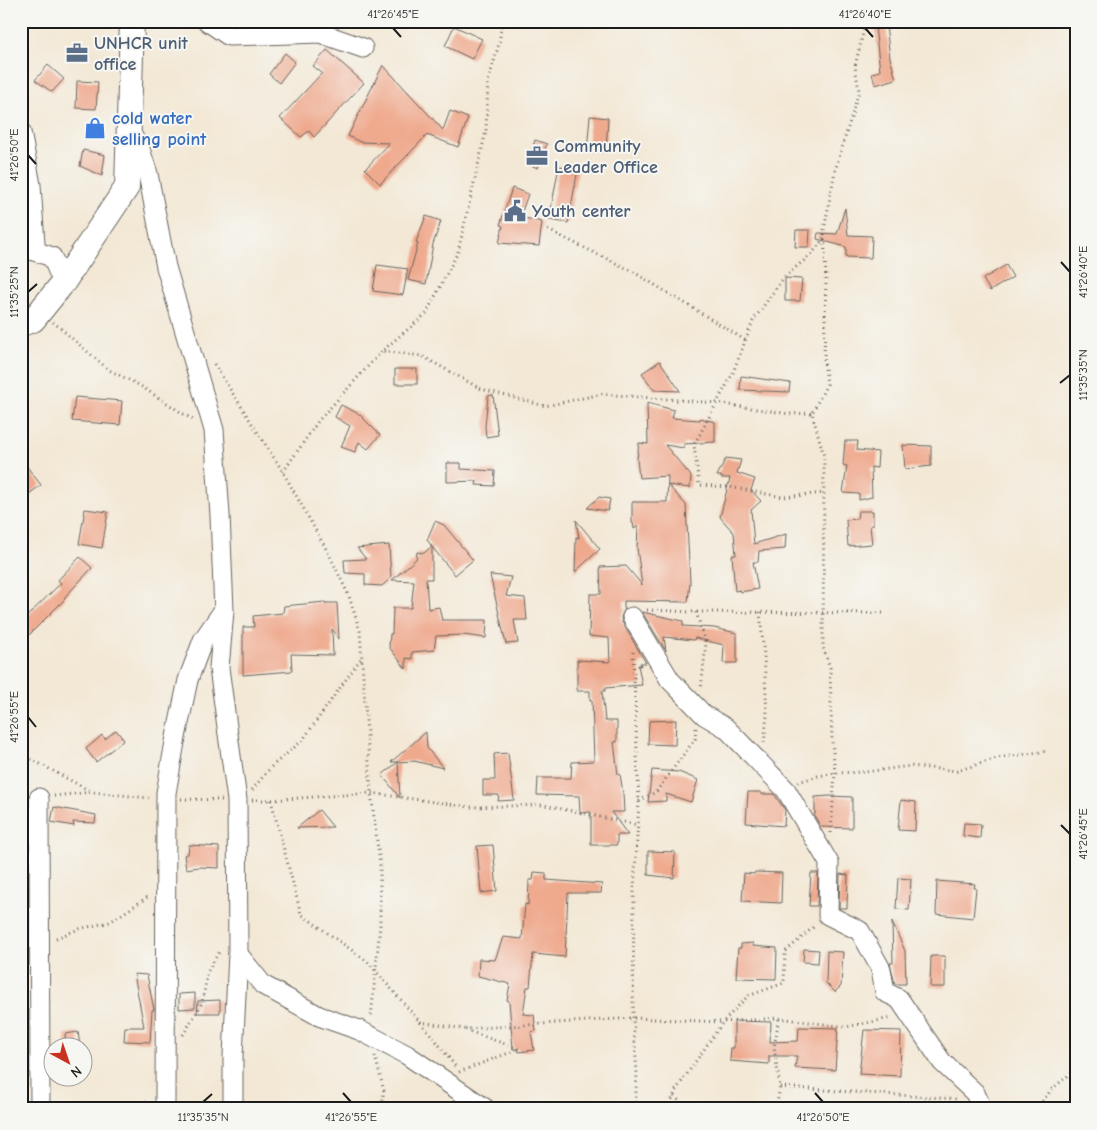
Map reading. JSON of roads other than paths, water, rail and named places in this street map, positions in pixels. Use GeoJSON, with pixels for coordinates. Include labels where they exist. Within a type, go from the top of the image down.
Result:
{"type":"FeatureCollection","features":[{"type":"Feature","properties":{"kind":"street"},"geometry":{"type":"LineString","coordinates":[[31,318],[63,283],[127,187],[132,21]]}},
{"type":"Feature","properties":{"kind":"street"},"geometry":{"type":"LineString","coordinates":[[207,21],[229,36],[320,33],[363,48]]}},
{"type":"Feature","properties":{"kind":"street"},"geometry":{"type":"LineString","coordinates":[[129,130],[140,149],[148,174],[166,266],[214,430],[224,611],[220,668],[237,800],[230,951],[233,1109]]}},
{"type":"Feature","properties":{"kind":"street"},"geometry":{"type":"LineString","coordinates":[[21,132],[31,185],[35,244],[27,249]]}},
{"type":"Feature","properties":{"kind":"street"},"geometry":{"type":"LineString","coordinates":[[27,249],[52,257],[63,283]]}},
{"type":"Feature","properties":{"kind":"street"},"geometry":{"type":"LineString","coordinates":[[165,1109],[166,793],[188,680],[203,640],[224,611]]}},
{"type":"Feature","properties":{"kind":"street"},"geometry":{"type":"LineString","coordinates":[[632,617],[670,680],[704,716],[726,728],[782,786],[828,864],[828,915],[860,931],[881,969],[885,992],[899,999],[942,1062],[975,1093],[980,1105]]}},
{"type":"Feature","properties":{"kind":"street"},"geometry":{"type":"LineString","coordinates":[[39,798],[40,1109]]}},
{"type":"Feature","properties":{"kind":"street"},"geometry":{"type":"LineString","coordinates":[[230,951],[263,985],[319,1016],[359,1030],[451,1075],[486,1109]]}},
{"type":"Feature","properties":{"kind":"place","name":"UNHCR unit office"},"geometry":{"type":"Point","coordinates":[77,53]}},
{"type":"Feature","properties":{"kind":"place","name":"cold water selling point"},"geometry":{"type":"Point","coordinates":[95,128]}},
{"type":"Feature","properties":{"kind":"place","name":"Community Leader Office"},"geometry":{"type":"Point","coordinates":[537,156]}},
{"type":"Feature","properties":{"kind":"place","name":"Youth center"},"geometry":{"type":"Point","coordinates":[515,211]}}]}
